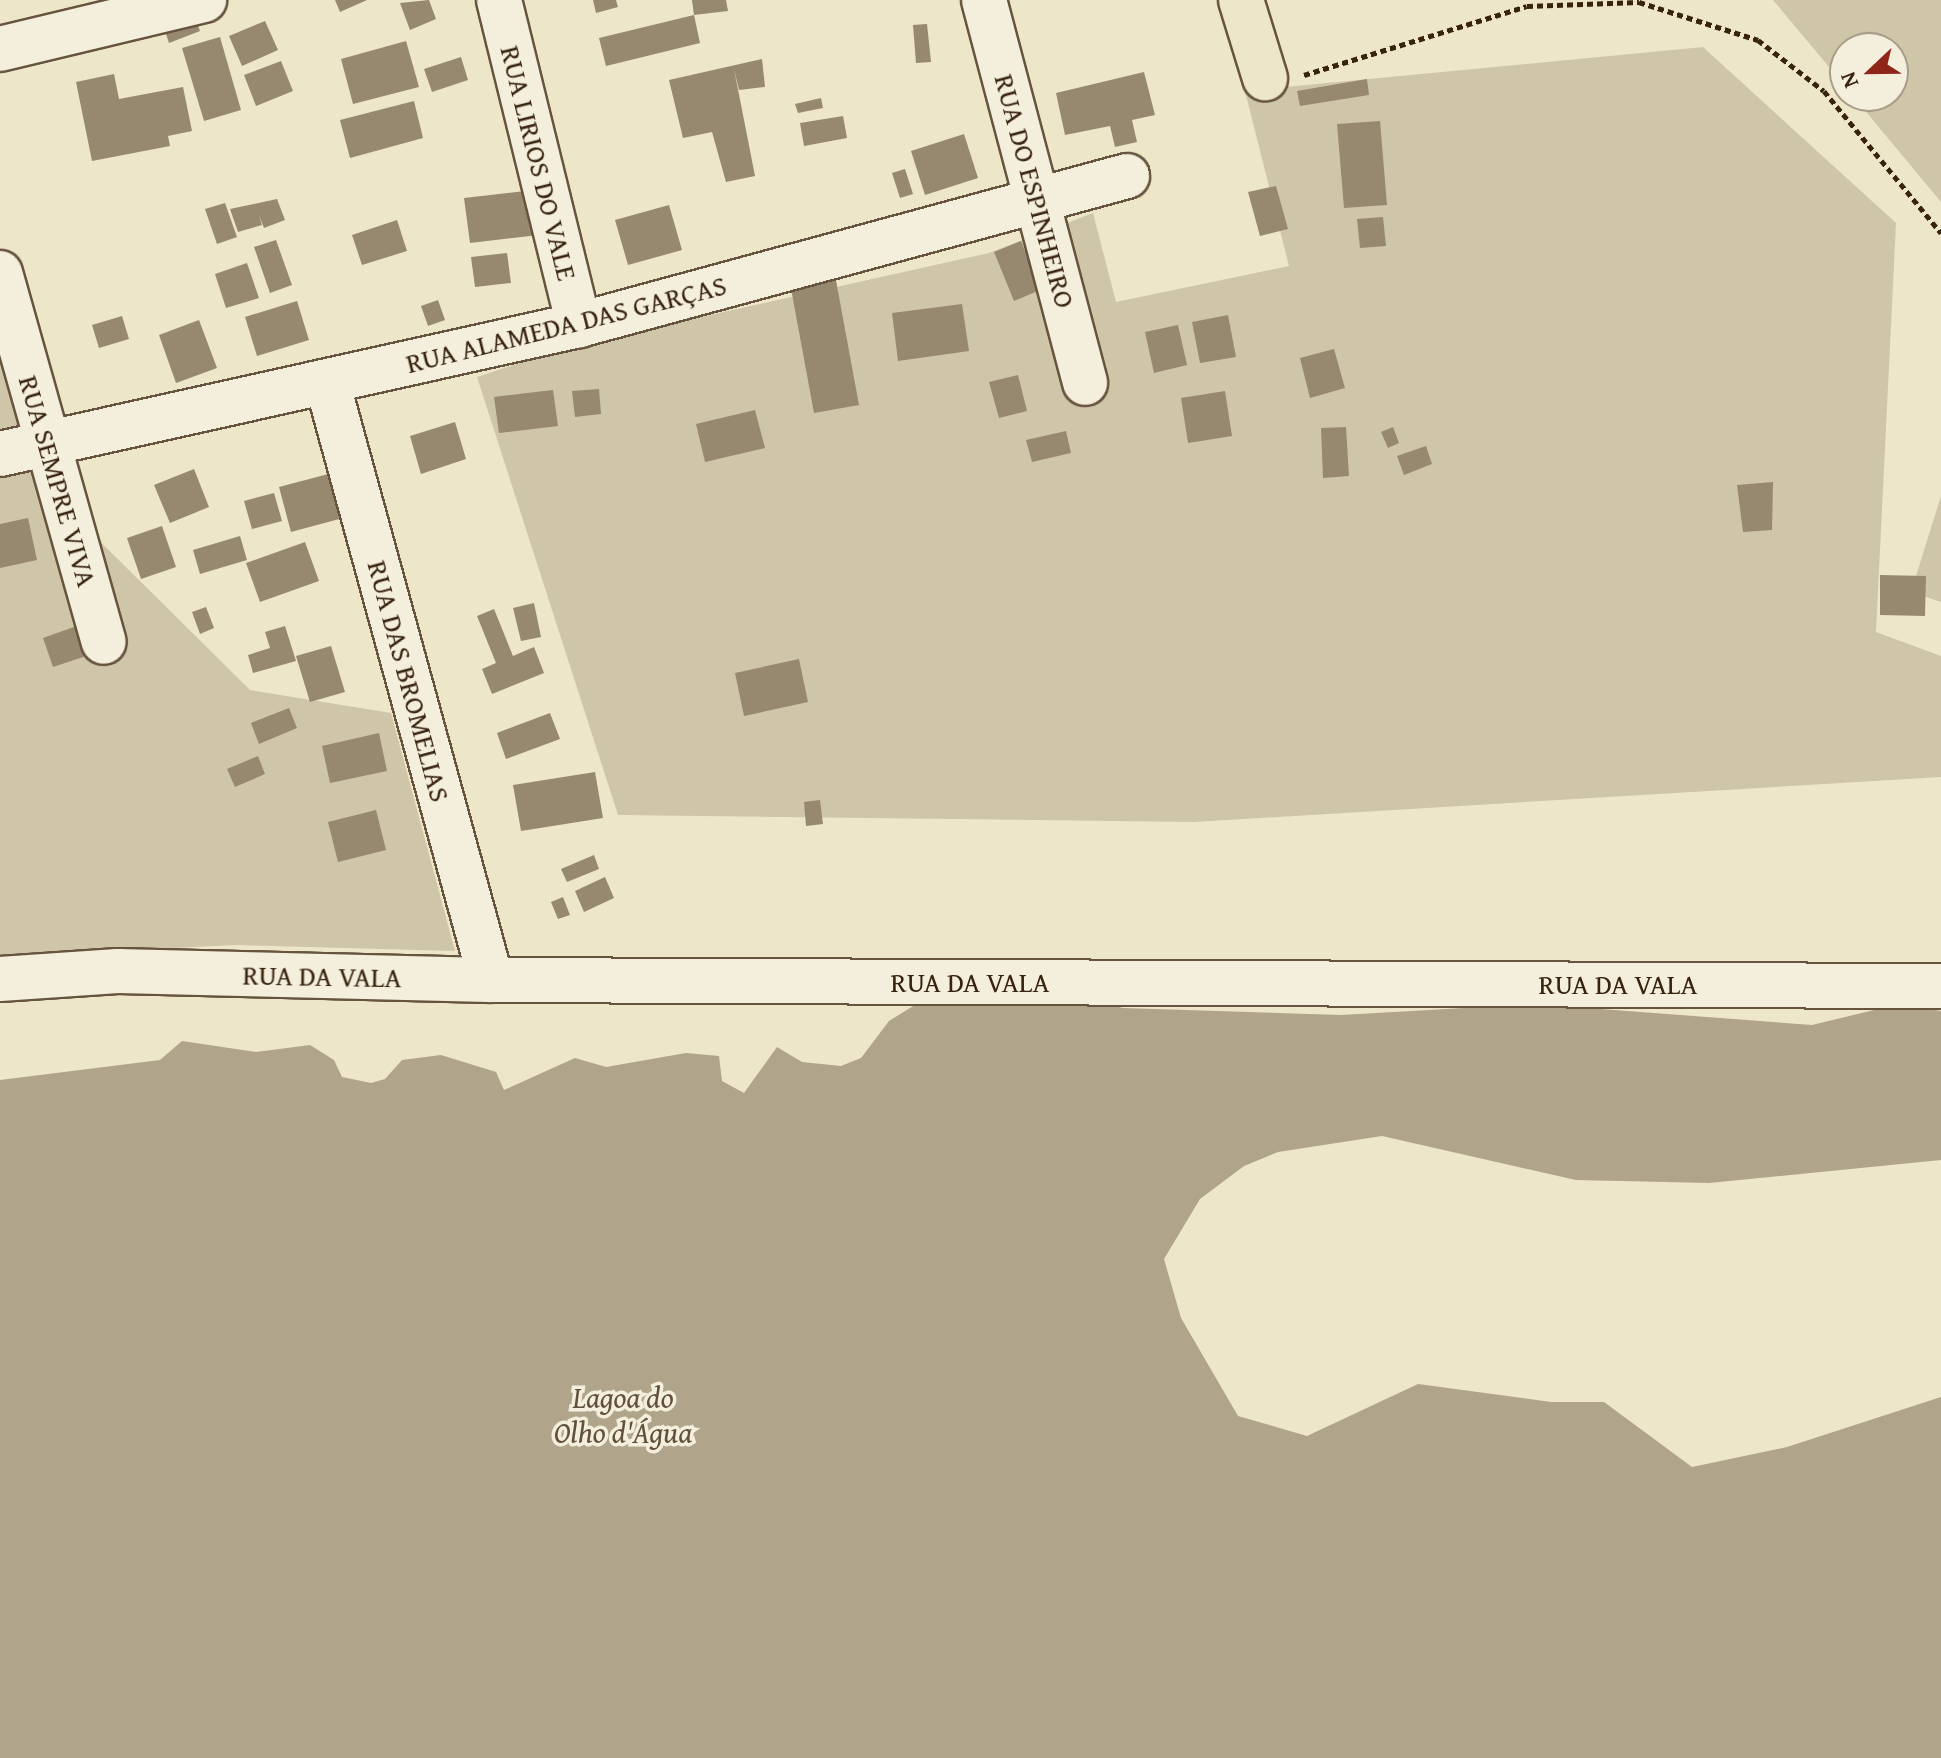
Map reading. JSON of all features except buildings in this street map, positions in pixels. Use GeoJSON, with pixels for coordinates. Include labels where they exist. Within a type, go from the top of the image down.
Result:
{"type":"FeatureCollection","features":[{"type":"Feature","properties":{"kind":"main road"},"geometry":{"type":"LineString","coordinates":[[1241,0],[1265,78]]}},
{"type":"Feature","properties":{"kind":"street"},"geometry":{"type":"LineString","coordinates":[[0,49],[204,0]]}},
{"type":"Feature","properties":{"kind":"street","name":"RUA LIRIOS DO VALE"},"geometry":{"type":"LineString","coordinates":[[499,0],[579,325]]}},
{"type":"Feature","properties":{"kind":"street","name":"RUA DO ESPINHEIRO"},"geometry":{"type":"LineString","coordinates":[[984,0],[1085,383]]}},
{"type":"Feature","properties":{"kind":"street","name":"RUA ALAMEDA DAS GARÇAS"},"geometry":{"type":"LineString","coordinates":[[0,454],[579,325],[1036,196],[1127,176]]}},
{"type":"Feature","properties":{"kind":"street","name":"RUA SEMPRE VIVA"},"geometry":{"type":"LineString","coordinates":[[0,273],[45,443],[104,642]]}},
{"type":"Feature","properties":{"kind":"street","name":"RUA DAS BROMELIAS"},"geometry":{"type":"LineString","coordinates":[[327,382],[491,980]]}},
{"type":"Feature","properties":{"kind":"street","name":"RUA DA VALA"},"geometry":{"type":"LineString","coordinates":[[0,979],[118,971],[491,980],[1941,986]]}},
{"type":"Feature","properties":{"kind":"path"},"geometry":{"type":"LineString","coordinates":[[1350,62],[1527,6],[1639,2],[1703,17],[1758,40],[1824,91],[1941,233]]}},
{"type":"Feature","properties":{"kind":"shaded area"},"geometry":{"type":"Polygon","coordinates":[[[1773,0],[1941,0],[1941,202],[1866,112],[1909,112],[1909,32],[1829,32],[1829,67],[1773,0]]]}},
{"type":"Feature","properties":{"kind":"shaded area"},"geometry":{"type":"Polygon","coordinates":[[[1703,47],[1896,223],[1876,632],[1941,656],[1941,777],[1194,822],[618,815],[477,377],[571,346],[989,253],[1093,213],[1116,302],[1289,266],[1245,91],[1703,47]]]}},
{"type":"Feature","properties":{"kind":"shaded area"},"geometry":{"type":"Polygon","coordinates":[[[0,337],[33,475],[250,690],[391,713],[455,951],[237,945],[82,952],[0,966],[0,337]]]}},
{"type":"Feature","properties":{"kind":"shaded area"},"geometry":{"type":"Polygon","coordinates":[[[1941,496],[1941,602],[1911,592],[1941,496]]]}},
{"type":"Feature","properties":{"kind":"water","name":"Lagoa do Olho d'Água"},"geometry":{"type":"Polygon","coordinates":[[[1083,997],[1123,1008],[1341,1015],[1535,1004],[1812,1025],[1899,1004],[1941,1011],[1941,1160],[1709,1183],[1576,1180],[1382,1136],[1278,1152],[1244,1166],[1200,1199],[1164,1259],[1181,1318],[1238,1416],[1307,1436],[1418,1384],[1551,1402],[1604,1402],[1692,1467],[1787,1447],[1941,1397],[1941,1758],[0,1758],[0,1080],[160,1060],[182,1041],[256,1052],[310,1045],[334,1060],[342,1077],[371,1083],[385,1079],[402,1060],[441,1055],[496,1072],[504,1090],[575,1058],[606,1067],[686,1053],[719,1056],[722,1081],[744,1093],[777,1047],[802,1062],[841,1066],[861,1058],[889,1021],[923,1000],[1083,997]]]}}]}
